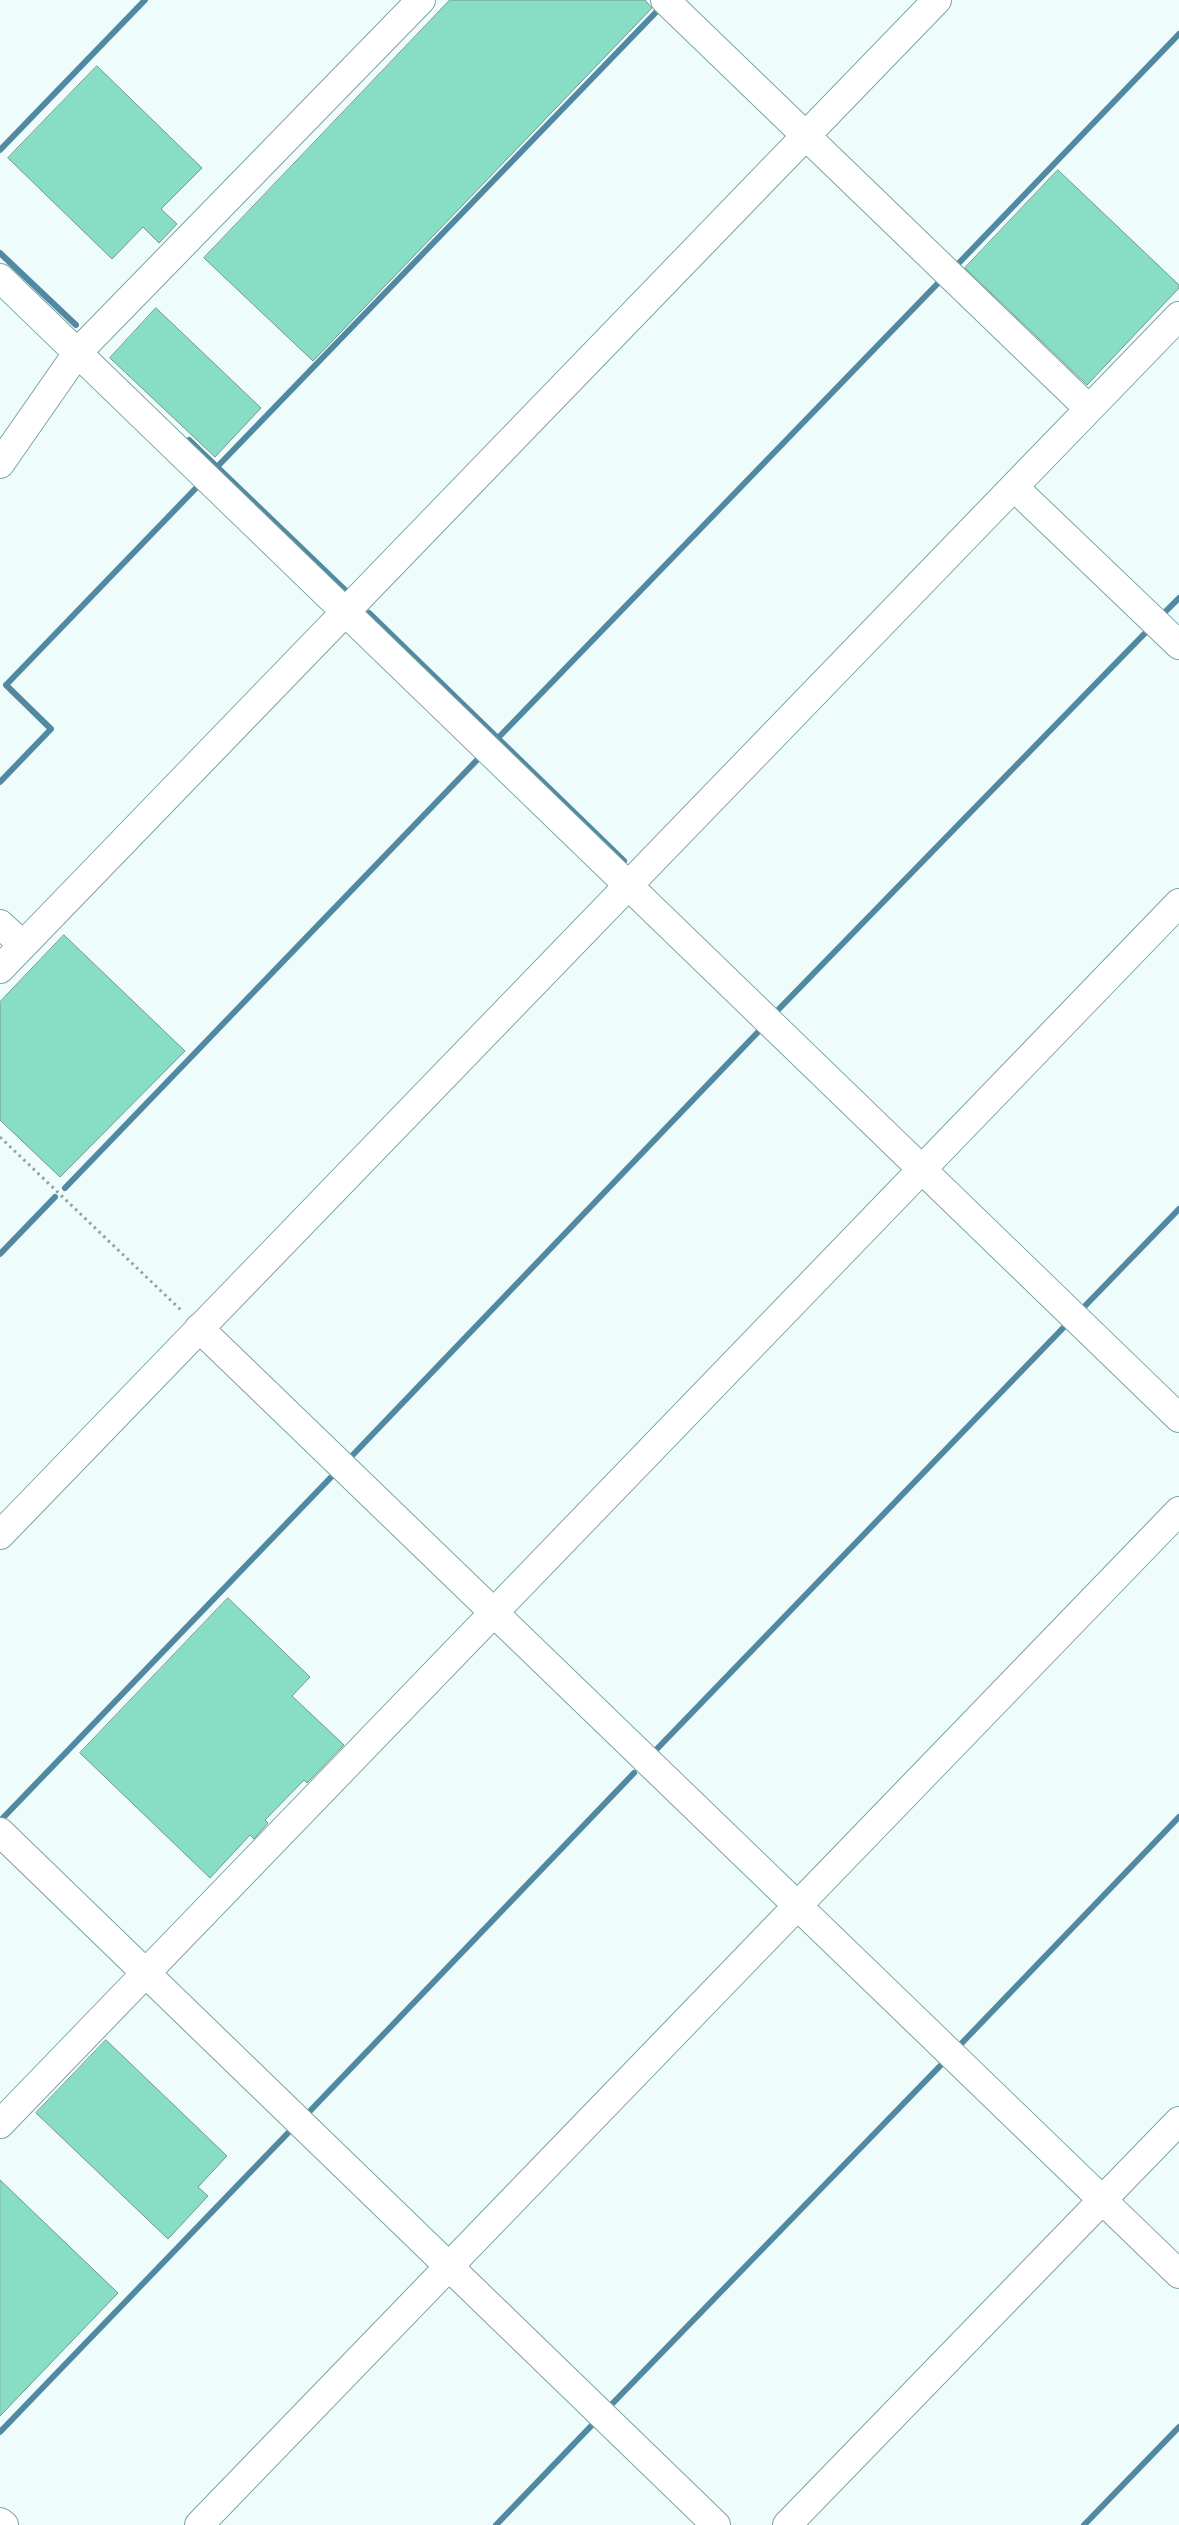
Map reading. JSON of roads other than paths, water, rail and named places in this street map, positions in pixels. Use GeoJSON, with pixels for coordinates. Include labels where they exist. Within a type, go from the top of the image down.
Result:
{"type":"FeatureCollection","features":[{"type":"Feature","properties":{"kind":"street"},"geometry":{"type":"LineString","coordinates":[[0,464],[78,352],[421,0]]}},
{"type":"Feature","properties":{"kind":"street"},"geometry":{"type":"LineString","coordinates":[[665,0],[1089,409]]}},
{"type":"Feature","properties":{"kind":"street"},"geometry":{"type":"LineString","coordinates":[[0,969],[937,0]]}},
{"type":"Feature","properties":{"kind":"street"},"geometry":{"type":"LineString","coordinates":[[0,278],[1179,1418]]}},
{"type":"Feature","properties":{"kind":"street"},"geometry":{"type":"LineString","coordinates":[[0,1535],[1179,316]]}},
{"type":"Feature","properties":{"kind":"street"},"geometry":{"type":"LineString","coordinates":[[1014,487],[1179,645]]}},
{"type":"Feature","properties":{"kind":"street"},"geometry":{"type":"LineString","coordinates":[[0,2124],[1179,903]]}},
{"type":"Feature","properties":{"kind":"street"},"geometry":{"type":"LineString","coordinates":[[0,924],[23,945]]}},
{"type":"Feature","properties":{"kind":"street"},"geometry":{"type":"LineString","coordinates":[[200,1328],[798,1908],[1179,2274]]}},
{"type":"Feature","properties":{"kind":"street"},"geometry":{"type":"LineString","coordinates":[[199,2525],[798,1908],[1179,1511]]}},
{"type":"Feature","properties":{"kind":"street"},"geometry":{"type":"LineString","coordinates":[[0,1832],[716,2525]]}},
{"type":"Feature","properties":{"kind":"street"},"geometry":{"type":"LineString","coordinates":[[788,2525],[1179,2121]]}},
{"type":"Feature","properties":{"kind":"street"},"geometry":{"type":"LineString","coordinates":[[0,2522],[4,2525]]}},
{"type":"Feature","properties":{"kind":"waterway"},"geometry":{"type":"LineString","coordinates":[[0,150],[145,0]]}},
{"type":"Feature","properties":{"kind":"waterway"},"geometry":{"type":"LineString","coordinates":[[217,467],[661,7]]}},
{"type":"Feature","properties":{"kind":"waterway"},"geometry":{"type":"LineString","coordinates":[[955,267],[1179,34]]}},
{"type":"Feature","properties":{"kind":"waterway"},"geometry":{"type":"LineString","coordinates":[[0,253],[76,325]]}},
{"type":"Feature","properties":{"kind":"waterway"},"geometry":{"type":"LineString","coordinates":[[498,738],[943,278]]}},
{"type":"Feature","properties":{"kind":"waterway"},"geometry":{"type":"LineString","coordinates":[[189,440],[346,591]]}},
{"type":"Feature","properties":{"kind":"waterway"},"geometry":{"type":"LineString","coordinates":[[0,782],[51,729],[6,685],[198,486]]}},
{"type":"Feature","properties":{"kind":"waterway"},"geometry":{"type":"LineString","coordinates":[[1160,617],[1179,598]]}},
{"type":"Feature","properties":{"kind":"waterway"},"geometry":{"type":"LineString","coordinates":[[369,613],[624,861]]}},
{"type":"Feature","properties":{"kind":"waterway"},"geometry":{"type":"LineString","coordinates":[[777,1011],[1150,628]]}},
{"type":"Feature","properties":{"kind":"waterway"},"geometry":{"type":"LineString","coordinates":[[65,1188],[478,759]]}},
{"type":"Feature","properties":{"kind":"waterway"},"geometry":{"type":"LineString","coordinates":[[347,1461],[758,1032]]}},
{"type":"Feature","properties":{"kind":"waterway"},"geometry":{"type":"LineString","coordinates":[[0,1254],[55,1197]]}},
{"type":"Feature","properties":{"kind":"waterway"},"geometry":{"type":"LineString","coordinates":[[1083,1308],[1179,1209]]}},
{"type":"Feature","properties":{"kind":"waterway"},"geometry":{"type":"LineString","coordinates":[[654,1752],[1064,1327]]}},
{"type":"Feature","properties":{"kind":"waterway"},"geometry":{"type":"LineString","coordinates":[[0,1821],[337,1471]]}},
{"type":"Feature","properties":{"kind":"waterway"},"geometry":{"type":"LineString","coordinates":[[309,2112],[634,1773]]}},
{"type":"Feature","properties":{"kind":"waterway"},"geometry":{"type":"LineString","coordinates":[[959,2046],[1179,1817]]}},
{"type":"Feature","properties":{"kind":"waterway"},"geometry":{"type":"LineString","coordinates":[[611,2405],[941,2065]]}},
{"type":"Feature","properties":{"kind":"waterway"},"geometry":{"type":"LineString","coordinates":[[0,2432],[288,2133]]}},
{"type":"Feature","properties":{"kind":"waterway"},"geometry":{"type":"LineString","coordinates":[[496,2525],[593,2424]]}},
{"type":"Feature","properties":{"kind":"waterway"},"geometry":{"type":"LineString","coordinates":[[1084,2525],[1179,2427]]}}]}
